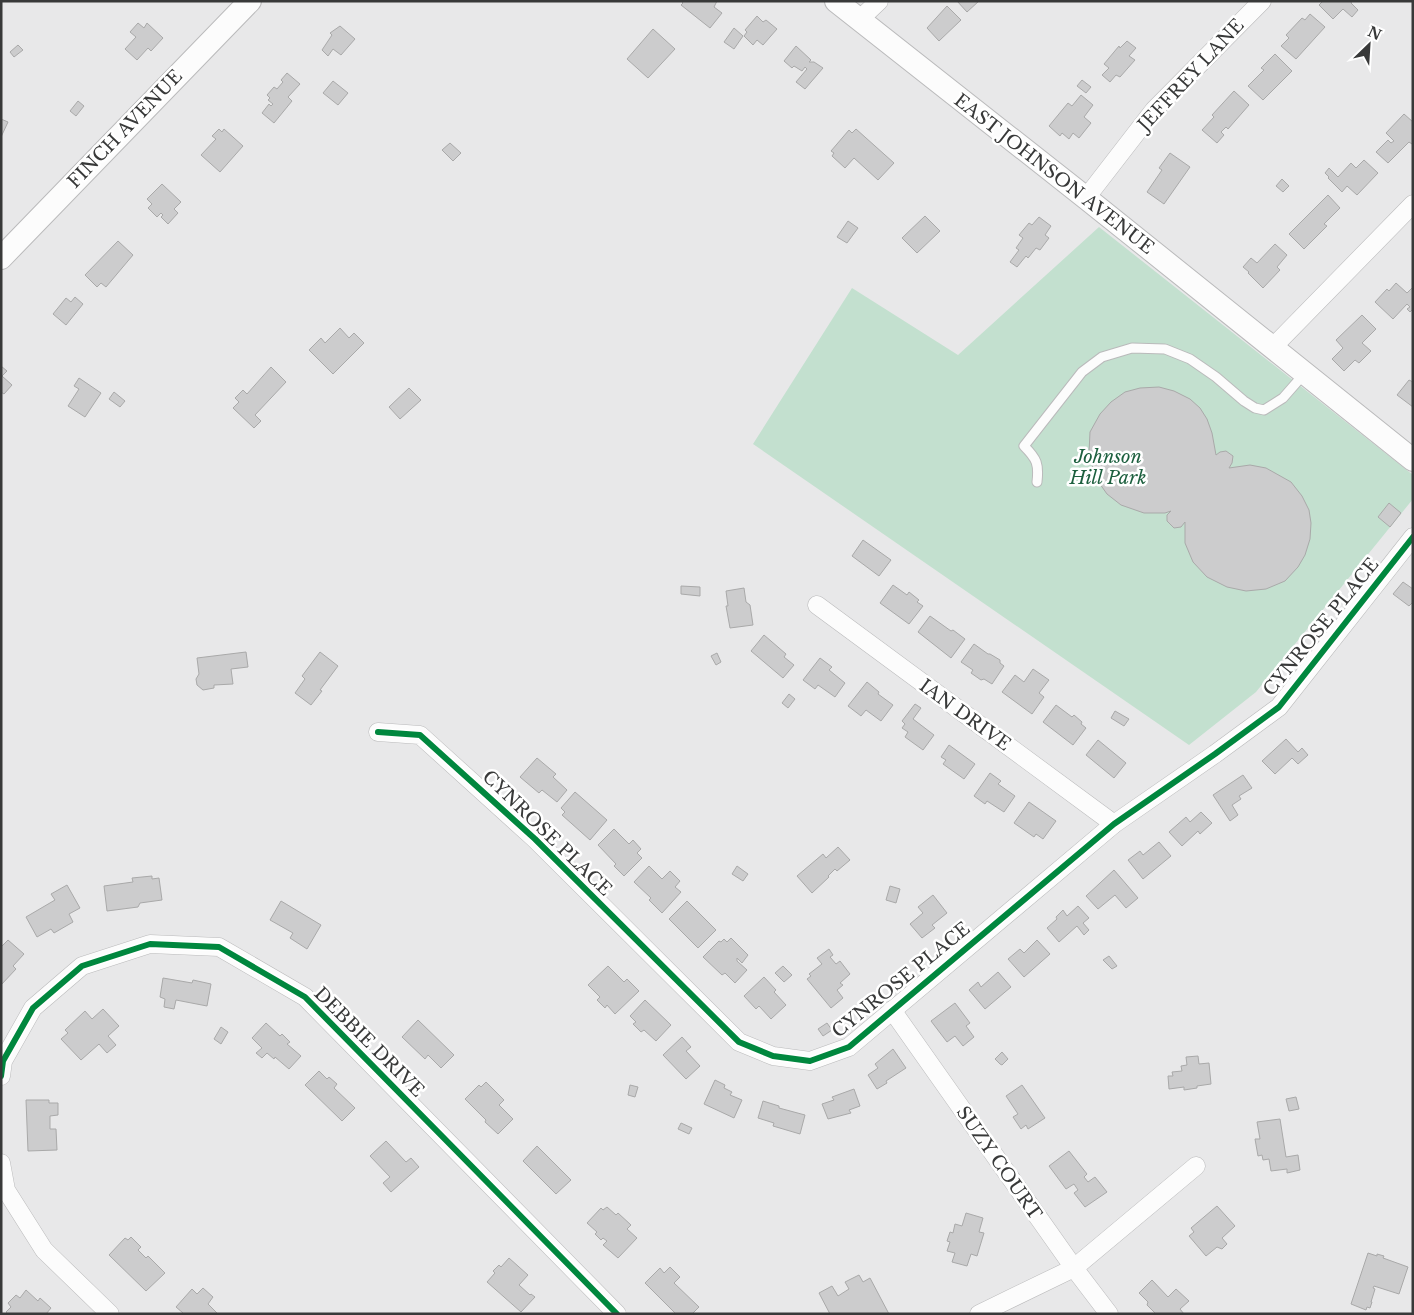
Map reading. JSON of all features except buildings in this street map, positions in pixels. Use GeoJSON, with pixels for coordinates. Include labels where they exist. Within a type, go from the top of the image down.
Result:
{"type":"FeatureCollection","features":[{"type":"Feature","properties":{"kind":"street","name":"FINCH AVENUE"},"geometry":{"type":"LineString","coordinates":[[3,253],[250,1]]}},
{"type":"Feature","properties":{"kind":"street","name":"EAST JOHNSON AVENUE"},"geometry":{"type":"LineString","coordinates":[[836,1],[1413,460]]}},
{"type":"Feature","properties":{"kind":"street"},"geometry":{"type":"LineString","coordinates":[[859,20],[879,1]]}},
{"type":"Feature","properties":{"kind":"street","name":"JEFFREY LANE"},"geometry":{"type":"LineString","coordinates":[[1086,198],[1154,110],[1262,1]]}},
{"type":"Feature","properties":{"kind":"street"},"geometry":{"type":"LineString","coordinates":[[1272,348],[1413,204]]}},
{"type":"Feature","properties":{"kind":"street","name":"CYNROSE PLACE"},"geometry":{"type":"LineString","coordinates":[[378,732],[420,735],[535,840],[739,1042],[773,1056],[810,1061],[848,1047],[1114,824],[1279,707],[1413,537]]}},
{"type":"Feature","properties":{"kind":"street","name":"IAN DRIVE"},"geometry":{"type":"LineString","coordinates":[[817,605],[1114,824]]}},
{"type":"Feature","properties":{"kind":"street","name":"DEBBIE DRIVE"},"geometry":{"type":"LineString","coordinates":[[1,1076],[3,1061],[33,1008],[82,966],[150,944],[219,948],[305,997],[617,1314]]}},
{"type":"Feature","properties":{"kind":"street","name":"SUZY COURT"},"geometry":{"type":"LineString","coordinates":[[892,1010],[1074,1268],[1109,1314]]}},
{"type":"Feature","properties":{"kind":"street"},"geometry":{"type":"LineString","coordinates":[[1,1163],[6,1190],[44,1250],[110,1314]]}},
{"type":"Feature","properties":{"kind":"street"},"geometry":{"type":"LineString","coordinates":[[979,1314],[1074,1268],[1196,1166]]}},
{"type":"Feature","properties":{"kind":"lane"},"geometry":{"type":"LineString","coordinates":[[1037,482],[1038,468],[1035,457],[1024,446],[1082,372],[1102,357],[1132,348],[1165,349],[1190,359],[1216,376],[1244,401],[1255,408],[1264,410],[1282,398],[1304,373]]}},
{"type":"Feature","properties":{"kind":"green space","name":"Johnson Hill Park"},"geometry":{"type":"Polygon","coordinates":[[[1099,227],[1413,475],[1413,499],[1256,692],[1189,745],[753,444],[852,288],[958,355],[1099,227]]]}},
{"type":"Feature","properties":{"kind":"cycle path"},"geometry":{"type":"LineString","coordinates":[[378,732],[420,735],[535,839],[739,1042],[773,1056],[810,1061],[849,1047],[1114,824],[1279,707],[1413,537]]}},
{"type":"Feature","properties":{"kind":"cycle path"},"geometry":{"type":"LineString","coordinates":[[1,1076],[3,1061],[33,1008],[82,966],[150,944],[219,947],[305,997],[617,1314]]}}]}
